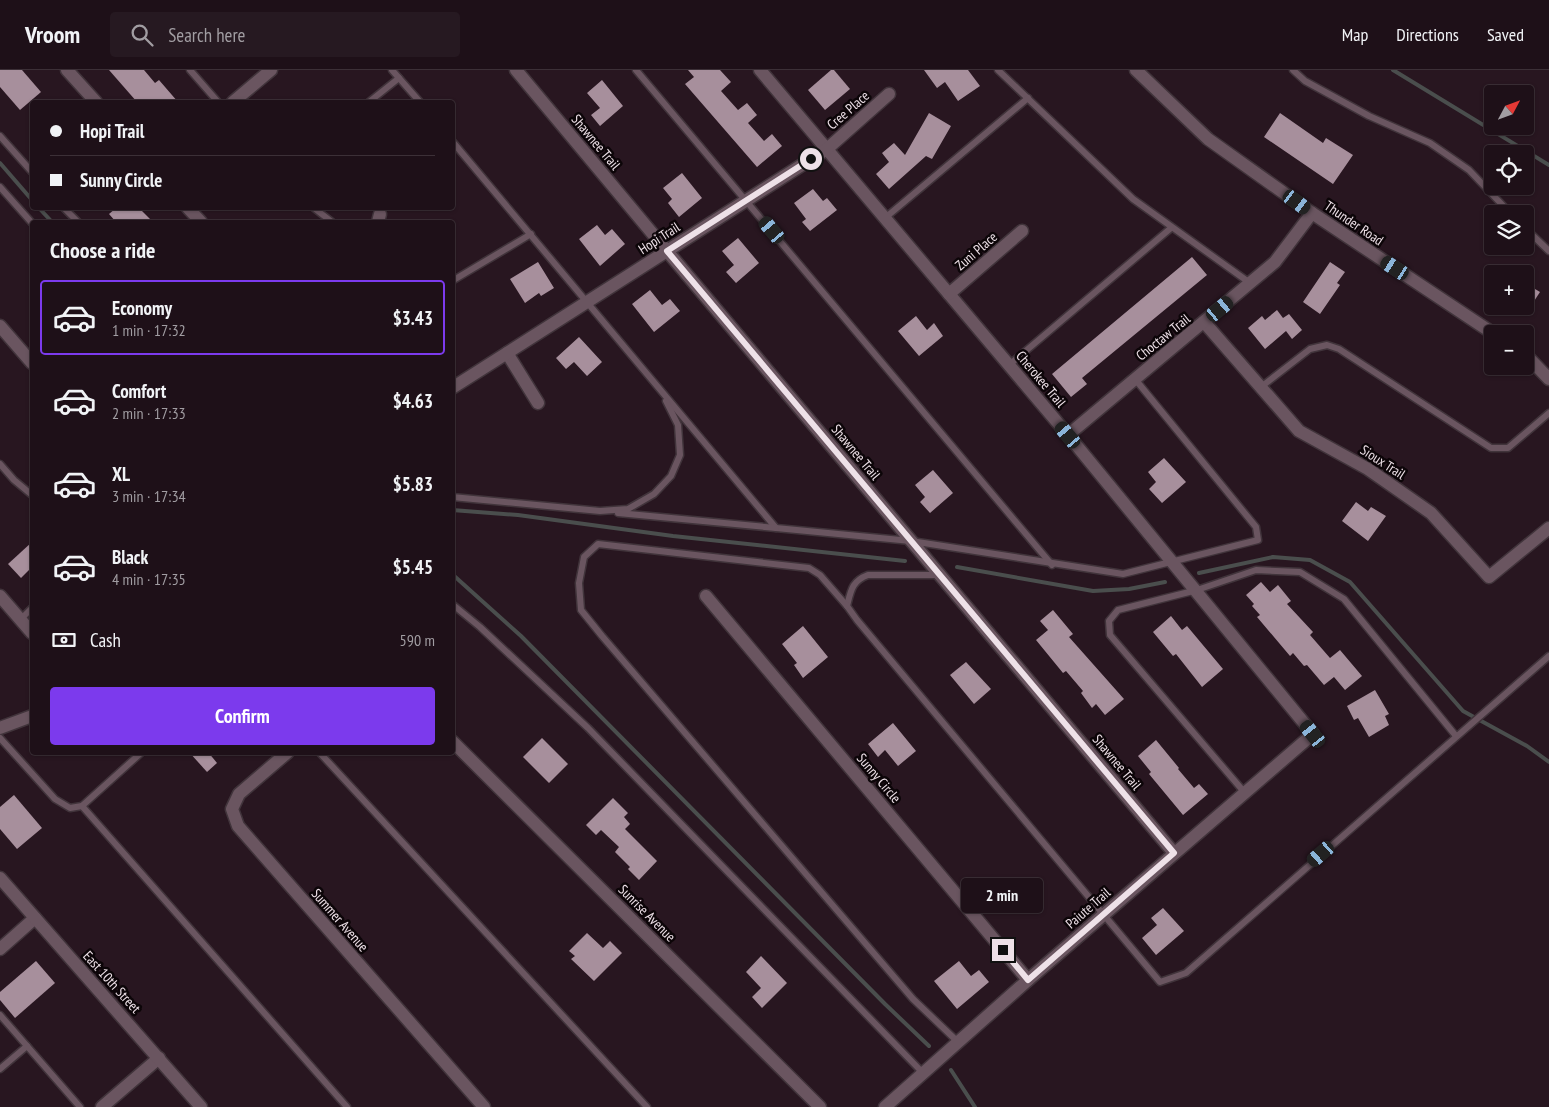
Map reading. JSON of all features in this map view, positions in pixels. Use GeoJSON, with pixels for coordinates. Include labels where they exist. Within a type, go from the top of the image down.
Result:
{"type":"FeatureCollection","features":[{"type":"Feature","properties":{"kind":"street"},"geometry":{"type":"LineString","coordinates":[[67,70],[94,100]]}},
{"type":"Feature","properties":{"kind":"street"},"geometry":{"type":"LineString","coordinates":[[235,100],[271,70]]}},
{"type":"Feature","properties":{"kind":"street","name":"Shawnee Trail"},"geometry":{"type":"LineString","coordinates":[[516,70],[1174,853]]}},
{"type":"Feature","properties":{"kind":"street","name":"Thunder Road"},"geometry":{"type":"LineString","coordinates":[[1136,70],[1208,139],[1312,213],[1484,327]]}},
{"type":"Feature","properties":{"kind":"street","name":"Cherokee Trail"},"geometry":{"type":"LineString","coordinates":[[763,71],[1173,561],[1313,734]]}},
{"type":"Feature","properties":{"kind":"street","name":"Cree Place"},"geometry":{"type":"LineString","coordinates":[[827,149],[889,94]]}},
{"type":"Feature","properties":{"kind":"street","name":"Hopi Trail"},"geometry":{"type":"LineString","coordinates":[[455,386],[827,149]]}},
{"type":"Feature","properties":{"kind":"street"},"geometry":{"type":"LineString","coordinates":[[190,210],[199,220]]}},
{"type":"Feature","properties":{"kind":"street","name":"Choctaw Trail"},"geometry":{"type":"LineString","coordinates":[[1068,435],[1275,262],[1312,213]]}},
{"type":"Feature","properties":{"kind":"street","name":"Zuni Place"},"geometry":{"type":"LineString","coordinates":[[949,294],[1022,232]]}},
{"type":"Feature","properties":{"kind":"street","name":"Sioux Trail"},"geometry":{"type":"LineString","coordinates":[[1204,322],[1299,431],[1368,468],[1431,513],[1489,577],[1549,528]]}},
{"type":"Feature","properties":{"kind":"street"},"geometry":{"type":"LineString","coordinates":[[0,326],[30,361]]}},
{"type":"Feature","properties":{"kind":"street"},"geometry":{"type":"LineString","coordinates":[[506,353],[538,402]]}},
{"type":"Feature","properties":{"kind":"street"},"geometry":{"type":"LineString","coordinates":[[1534,364],[1549,380]]}},
{"type":"Feature","properties":{"kind":"street"},"geometry":{"type":"LineString","coordinates":[[0,596],[30,630]]}},
{"type":"Feature","properties":{"kind":"street","name":"Sunny Circle"},"geometry":{"type":"LineString","coordinates":[[706,596],[1028,980]]}},
{"type":"Feature","properties":{"kind":"street"},"geometry":{"type":"LineString","coordinates":[[0,728],[30,717]]}},
{"type":"Feature","properties":{"kind":"street","name":"Paiute Trail"},"geometry":{"type":"LineString","coordinates":[[884,1107],[1313,734]]}},
{"type":"Feature","properties":{"kind":"street","name":"Sunrise Avenue"},"geometry":{"type":"LineString","coordinates":[[455,744],[820,1107]]}},
{"type":"Feature","properties":{"kind":"street","name":"Summer Avenue"},"geometry":{"type":"LineString","coordinates":[[284,755],[239,794],[232,809],[238,826],[484,1107]]}},
{"type":"Feature","properties":{"kind":"street","name":"East 10th Street"},"geometry":{"type":"LineString","coordinates":[[0,878],[201,1107]]}},
{"type":"Feature","properties":{"kind":"street"},"geometry":{"type":"LineString","coordinates":[[0,949],[35,918]]}},
{"type":"Feature","properties":{"kind":"street"},"geometry":{"type":"LineString","coordinates":[[102,1107],[158,1058]]}},
{"type":"Feature","properties":{"kind":"lane"},"geometry":{"type":"LineString","coordinates":[[190,70],[216,100]]}},
{"type":"Feature","properties":{"kind":"lane"},"geometry":{"type":"LineString","coordinates":[[392,70],[418,100]]}},
{"type":"Feature","properties":{"kind":"lane"},"geometry":{"type":"LineString","coordinates":[[636,70],[1052,564]]}},
{"type":"Feature","properties":{"kind":"lane"},"geometry":{"type":"LineString","coordinates":[[998,70],[1132,199],[1250,283]]}},
{"type":"Feature","properties":{"kind":"lane"},"geometry":{"type":"LineString","coordinates":[[1293,70],[1305,81],[1369,116],[1430,144],[1469,170],[1502,205]]}},
{"type":"Feature","properties":{"kind":"lane"},"geometry":{"type":"LineString","coordinates":[[372,100],[399,78]]}},
{"type":"Feature","properties":{"kind":"lane"},"geometry":{"type":"LineString","coordinates":[[885,218],[1028,98]]}},
{"type":"Feature","properties":{"kind":"lane"},"geometry":{"type":"LineString","coordinates":[[0,136],[30,170]]}},
{"type":"Feature","properties":{"kind":"lane"},"geometry":{"type":"LineString","coordinates":[[455,145],[776,528]]}},
{"type":"Feature","properties":{"kind":"lane"},"geometry":{"type":"LineString","coordinates":[[0,187],[30,221]]}},
{"type":"Feature","properties":{"kind":"lane"},"geometry":{"type":"LineString","coordinates":[[66,210],[76,220]]}},
{"type":"Feature","properties":{"kind":"lane"},"geometry":{"type":"LineString","coordinates":[[317,210],[329,220]]}},
{"type":"Feature","properties":{"kind":"lane"},"geometry":{"type":"LineString","coordinates":[[1009,365],[1171,228]]}},
{"type":"Feature","properties":{"kind":"lane"},"geometry":{"type":"LineString","coordinates":[[455,279],[531,234]]}},
{"type":"Feature","properties":{"kind":"lane"},"geometry":{"type":"LineString","coordinates":[[1534,237],[1549,251]]}},
{"type":"Feature","properties":{"kind":"lane"},"geometry":{"type":"LineString","coordinates":[[1261,387],[1310,349],[1327,345],[1339,348],[1491,448],[1508,448],[1549,413]]}},
{"type":"Feature","properties":{"kind":"lane"},"geometry":{"type":"LineString","coordinates":[[455,497],[912,542],[1123,574],[1258,540],[1256,527],[1135,379]]}},
{"type":"Feature","properties":{"kind":"lane"},"geometry":{"type":"LineString","coordinates":[[600,511],[628,509],[654,494],[671,476],[680,455],[678,425],[661,391]]}},
{"type":"Feature","properties":{"kind":"lane"},"geometry":{"type":"LineString","coordinates":[[0,464],[30,494]]}},
{"type":"Feature","properties":{"kind":"lane"},"geometry":{"type":"LineString","coordinates":[[958,1042],[912,1000],[581,610],[579,583],[584,558],[598,544],[809,568],[820,575],[1160,982],[1186,973],[1549,656]]}},
{"type":"Feature","properties":{"kind":"lane"},"geometry":{"type":"LineString","coordinates":[[1245,793],[1110,635],[1109,621],[1118,610],[1197,590],[1256,570],[1300,572],[1344,600],[1456,736]]}},
{"type":"Feature","properties":{"kind":"lane"},"geometry":{"type":"LineString","coordinates":[[847,606],[851,590],[858,579],[868,575],[940,576]]}},
{"type":"Feature","properties":{"kind":"lane"},"geometry":{"type":"LineString","coordinates":[[455,606],[480,627],[588,728],[923,1072]]}},
{"type":"Feature","properties":{"kind":"lane"},"geometry":{"type":"LineString","coordinates":[[21,619],[30,610]]}},
{"type":"Feature","properties":{"kind":"lane"},"geometry":{"type":"LineString","coordinates":[[0,738],[55,799],[70,808],[82,806],[139,755]]}},
{"type":"Feature","properties":{"kind":"lane"},"geometry":{"type":"LineString","coordinates":[[322,755],[647,1107]]}},
{"type":"Feature","properties":{"kind":"lane"},"geometry":{"type":"LineString","coordinates":[[82,806],[347,1107]]}},
{"type":"Feature","properties":{"kind":"lane"},"geometry":{"type":"LineString","coordinates":[[0,1015],[80,1107]]}},
{"type":"Feature","properties":{"kind":"lane"},"geometry":{"type":"LineString","coordinates":[[0,1070],[27,1046]]}},
{"type":"Feature","properties":{"kind":"building"},"geometry":{"type":"Polygon","coordinates":[[[0,70],[22,70],[41,92],[20,110],[0,87],[0,70]]]}},
{"type":"Feature","properties":{"kind":"building"},"geometry":{"type":"Polygon","coordinates":[[[109,70],[144,70],[155,83],[159,80],[176,100],[135,100],[109,70]]]}},
{"type":"Feature","properties":{"kind":"building"},"geometry":{"type":"Polygon","coordinates":[[[688,70],[720,70],[731,82],[721,91],[738,110],[747,103],[757,115],[748,123],[764,141],[772,134],[782,146],[757,167],[685,84],[694,77],[688,70]]]}},
{"type":"Feature","properties":{"kind":"building"},"geometry":{"type":"Polygon","coordinates":[[[831,70],[834,70],[850,89],[825,110],[808,90],[831,70]]]}},
{"type":"Feature","properties":{"kind":"building"},"geometry":{"type":"Polygon","coordinates":[[[924,70],[968,70],[980,86],[958,101],[945,82],[937,88],[924,70]]]}},
{"type":"Feature","properties":{"kind":"building"},"geometry":{"type":"Polygon","coordinates":[[[602,80],[623,106],[600,126],[591,115],[600,108],[587,93],[602,80]]]}},
{"type":"Feature","properties":{"kind":"building"},"geometry":{"type":"Polygon","coordinates":[[[929,113],[951,126],[932,159],[926,156],[889,189],[876,174],[889,162],[882,153],[894,143],[905,155],[929,113]]]}},
{"type":"Feature","properties":{"kind":"building"},"geometry":{"type":"Polygon","coordinates":[[[1280,113],[1323,143],[1326,138],[1353,155],[1333,184],[1264,137],[1280,113]]]}},
{"type":"Feature","properties":{"kind":"building"},"geometry":{"type":"Polygon","coordinates":[[[682,173],[702,198],[679,217],[668,203],[672,199],[663,188],[682,173]]]}},
{"type":"Feature","properties":{"kind":"building"},"geometry":{"type":"Polygon","coordinates":[[[813,189],[823,201],[827,198],[837,210],[810,231],[802,222],[806,219],[794,203],[813,189]]]}},
{"type":"Feature","properties":{"kind":"building"},"geometry":{"type":"Polygon","coordinates":[[[114,210],[141,210],[151,220],[114,220],[109,214],[114,210]]]}},
{"type":"Feature","properties":{"kind":"building"},"geometry":{"type":"Polygon","coordinates":[[[597,225],[605,235],[612,229],[625,244],[600,266],[579,239],[597,225]]]}},
{"type":"Feature","properties":{"kind":"building"},"geometry":{"type":"Polygon","coordinates":[[[738,238],[759,263],[736,283],[726,272],[734,265],[722,251],[738,238]]]}},
{"type":"Feature","properties":{"kind":"building"},"geometry":{"type":"Polygon","coordinates":[[[1192,257],[1207,275],[1082,378],[1087,384],[1071,397],[1052,374],[1192,257]]]}},
{"type":"Feature","properties":{"kind":"building"},"geometry":{"type":"Polygon","coordinates":[[[538,262],[554,288],[541,296],[539,293],[525,303],[510,279],[538,262]]]}},
{"type":"Feature","properties":{"kind":"building"},"geometry":{"type":"Polygon","coordinates":[[[1330,262],[1345,272],[1337,283],[1340,285],[1320,314],[1303,302],[1330,262]]]}},
{"type":"Feature","properties":{"kind":"building"},"geometry":{"type":"Polygon","coordinates":[[[1534,288],[1540,292],[1534,301],[1534,288]]]}},
{"type":"Feature","properties":{"kind":"building"},"geometry":{"type":"Polygon","coordinates":[[[650,290],[662,305],[670,299],[680,311],[654,332],[632,304],[650,290]]]}},
{"type":"Feature","properties":{"kind":"building"},"geometry":{"type":"Polygon","coordinates":[[[1277,310],[1283,318],[1289,314],[1302,330],[1292,339],[1286,331],[1265,349],[1248,328],[1262,316],[1265,320],[1277,310]]]}},
{"type":"Feature","properties":{"kind":"building"},"geometry":{"type":"Polygon","coordinates":[[[916,316],[927,330],[934,323],[943,336],[919,356],[898,331],[916,316]]]}},
{"type":"Feature","properties":{"kind":"building"},"geometry":{"type":"Polygon","coordinates":[[[579,337],[602,362],[587,376],[574,362],[566,369],[556,358],[579,337]]]}},
{"type":"Feature","properties":{"kind":"building"},"geometry":{"type":"Polygon","coordinates":[[[1164,458],[1186,482],[1162,503],[1149,489],[1156,482],[1148,472],[1164,458]]]}},
{"type":"Feature","properties":{"kind":"building"},"geometry":{"type":"Polygon","coordinates":[[[933,470],[953,493],[930,513],[920,502],[925,497],[915,485],[933,470]]]}},
{"type":"Feature","properties":{"kind":"building"},"geometry":{"type":"Polygon","coordinates":[[[1356,502],[1368,511],[1371,507],[1386,516],[1368,541],[1342,521],[1356,502]]]}},
{"type":"Feature","properties":{"kind":"building"},"geometry":{"type":"Polygon","coordinates":[[[30,544],[30,569],[21,578],[8,564],[30,544]]]}},
{"type":"Feature","properties":{"kind":"building"},"geometry":{"type":"Polygon","coordinates":[[[1261,582],[1270,592],[1278,585],[1291,601],[1287,604],[1313,632],[1310,635],[1330,658],[1340,650],[1362,676],[1345,690],[1334,677],[1324,685],[1307,665],[1304,666],[1293,653],[1290,656],[1257,617],[1260,615],[1246,595],[1261,582]]]}},
{"type":"Feature","properties":{"kind":"building"},"geometry":{"type":"Polygon","coordinates":[[[1053,610],[1073,634],[1069,637],[1124,699],[1105,715],[1096,704],[1092,708],[1081,693],[1083,691],[1066,671],[1063,673],[1036,640],[1048,630],[1040,621],[1053,610]]]}},
{"type":"Feature","properties":{"kind":"building"},"geometry":{"type":"Polygon","coordinates":[[[1171,616],[1182,630],[1187,626],[1223,669],[1202,687],[1176,654],[1173,656],[1153,632],[1171,616]]]}},
{"type":"Feature","properties":{"kind":"building"},"geometry":{"type":"Polygon","coordinates":[[[803,626],[828,657],[803,678],[794,665],[797,663],[782,644],[803,626]]]}},
{"type":"Feature","properties":{"kind":"building"},"geometry":{"type":"Polygon","coordinates":[[[966,662],[991,689],[974,704],[950,675],[966,662]]]}},
{"type":"Feature","properties":{"kind":"building"},"geometry":{"type":"Polygon","coordinates":[[[1375,690],[1389,714],[1385,716],[1389,725],[1369,737],[1358,718],[1354,720],[1347,706],[1375,690]]]}},
{"type":"Feature","properties":{"kind":"building"},"geometry":{"type":"Polygon","coordinates":[[[893,723],[916,751],[898,766],[885,750],[878,757],[868,744],[893,723]]]}},
{"type":"Feature","properties":{"kind":"building"},"geometry":{"type":"Polygon","coordinates":[[[542,738],[568,764],[549,783],[523,757],[542,738]]]}},
{"type":"Feature","properties":{"kind":"building"},"geometry":{"type":"Polygon","coordinates":[[[1156,740],[1194,788],[1199,784],[1208,794],[1183,815],[1149,774],[1151,772],[1138,756],[1156,740]]]}},
{"type":"Feature","properties":{"kind":"building"},"geometry":{"type":"Polygon","coordinates":[[[192,755],[210,755],[217,763],[207,772],[192,755]]]}},
{"type":"Feature","properties":{"kind":"building"},"geometry":{"type":"Polygon","coordinates":[[[14,795],[42,828],[17,849],[0,829],[0,807],[14,795]]]}},
{"type":"Feature","properties":{"kind":"building"},"geometry":{"type":"Polygon","coordinates":[[[613,798],[628,813],[624,817],[630,824],[625,829],[657,861],[639,880],[628,869],[630,867],[615,852],[619,847],[601,830],[596,835],[586,825],[613,798]]]}},
{"type":"Feature","properties":{"kind":"building"},"geometry":{"type":"Polygon","coordinates":[[[1163,908],[1184,931],[1156,955],[1142,938],[1157,925],[1151,918],[1163,908]]]}},
{"type":"Feature","properties":{"kind":"building"},"geometry":{"type":"Polygon","coordinates":[[[587,933],[603,948],[610,941],[622,953],[594,981],[571,959],[575,956],[569,951],[587,933]]]}},
{"type":"Feature","properties":{"kind":"building"},"geometry":{"type":"Polygon","coordinates":[[[761,956],[787,983],[762,1008],[752,997],[761,988],[746,972],[761,956]]]}},
{"type":"Feature","properties":{"kind":"building"},"geometry":{"type":"Polygon","coordinates":[[[36,961],[55,983],[15,1018],[0,1000],[0,992],[36,961]]]}},
{"type":"Feature","properties":{"kind":"building"},"geometry":{"type":"Polygon","coordinates":[[[959,961],[971,976],[979,970],[989,982],[957,1009],[934,981],[959,961]]]}},
{"type":"Feature","properties":{"kind":"waterway"},"geometry":{"type":"LineString","coordinates":[[1393,70],[1549,165]]}},
{"type":"Feature","properties":{"kind":"waterway"},"geometry":{"type":"LineString","coordinates":[[0,163],[30,198]]}},
{"type":"Feature","properties":{"kind":"waterway"},"geometry":{"type":"LineString","coordinates":[[41,210],[50,220]]}},
{"type":"Feature","properties":{"kind":"waterway"},"geometry":{"type":"LineString","coordinates":[[455,510],[518,515],[673,536],[905,561]]}},
{"type":"Feature","properties":{"kind":"waterway"},"geometry":{"type":"LineString","coordinates":[[1199,573],[1273,557],[1310,560],[1350,582],[1463,711],[1527,746],[1549,762]]}},
{"type":"Feature","properties":{"kind":"waterway"},"geometry":{"type":"LineString","coordinates":[[957,567],[1093,591],[1129,589],[1165,582]]}},
{"type":"Feature","properties":{"kind":"waterway"},"geometry":{"type":"LineString","coordinates":[[455,577],[521,636],[885,1004],[929,1046]]}},
{"type":"Feature","properties":{"kind":"waterway"},"geometry":{"type":"LineString","coordinates":[[951,1070],[975,1107]]}},
{"type":"Feature","properties":{"kind":"route"},"geometry":{"type":"LineString","coordinates":[[811,159],[667,251],[1174,853],[1028,980],[1003,950]]}}]}
